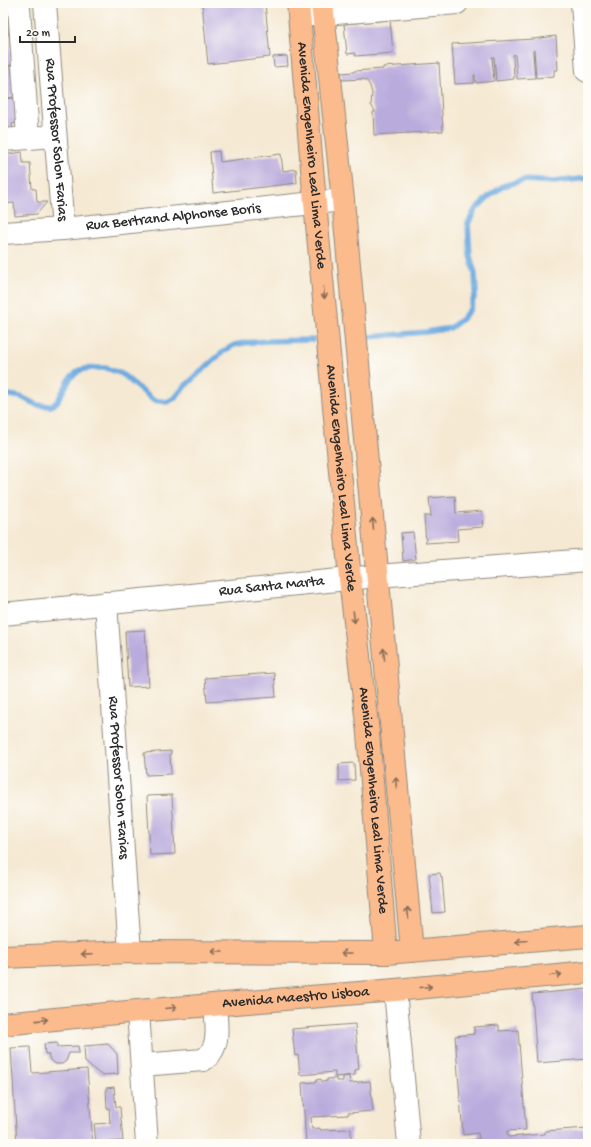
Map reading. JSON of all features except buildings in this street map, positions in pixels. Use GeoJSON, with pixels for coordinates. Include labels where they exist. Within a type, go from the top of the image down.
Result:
{"type":"FeatureCollection","features":[{"type":"Feature","properties":{"kind":"main road","name":"Avenida Engenheiro Leal Lima Verde"},"geometry":{"type":"LineString","coordinates":[[299,9],[315,203],[350,579],[368,733],[386,954]]}},
{"type":"Feature","properties":{"kind":"main road","name":"Avenida Engenheiro Leal Lima Verde"},"geometry":{"type":"LineString","coordinates":[[323,9],[343,200],[412,951]]}},
{"type":"Feature","properties":{"kind":"main road"},"geometry":{"type":"LineString","coordinates":[[368,733],[391,731]]}},
{"type":"Feature","properties":{"kind":"main road"},"geometry":{"type":"LineString","coordinates":[[3,957],[130,952],[386,954],[588,936]]}},
{"type":"Feature","properties":{"kind":"main road","name":"Avenida Maestro Lisboa"},"geometry":{"type":"LineString","coordinates":[[3,1024],[588,972]]}},
{"type":"Feature","properties":{"kind":"street","name":"Rua Professor Solon Farias"},"geometry":{"type":"LineString","coordinates":[[45,3],[64,229]]}},
{"type":"Feature","properties":{"kind":"street"},"geometry":{"type":"LineString","coordinates":[[299,9],[457,3]]}},
{"type":"Feature","properties":{"kind":"street"},"geometry":{"type":"LineString","coordinates":[[582,3],[587,71]]}},
{"type":"Feature","properties":{"kind":"street"},"geometry":{"type":"LineString","coordinates":[[19,8],[28,137]]}},
{"type":"Feature","properties":{"kind":"street"},"geometry":{"type":"LineString","coordinates":[[3,140],[55,136]]}},
{"type":"Feature","properties":{"kind":"street","name":"Rua Bertrand Alphonse Boris"},"geometry":{"type":"LineString","coordinates":[[3,233],[64,229],[343,200]]}},
{"type":"Feature","properties":{"kind":"street","name":"Rua Santa Marta"},"geometry":{"type":"LineString","coordinates":[[3,614],[377,576],[588,560]]}},
{"type":"Feature","properties":{"kind":"street","name":"Rua Professor Solon Farias"},"geometry":{"type":"LineString","coordinates":[[106,603],[130,952]]}},
{"type":"Feature","properties":{"kind":"street"},"geometry":{"type":"LineString","coordinates":[[395,990],[409,1144]]}},
{"type":"Feature","properties":{"kind":"street"},"geometry":{"type":"LineString","coordinates":[[142,1065],[204,1060],[210,1055],[215,1046],[217,1034],[215,1004]]}},
{"type":"Feature","properties":{"kind":"street"},"geometry":{"type":"LineString","coordinates":[[138,1011],[147,1144]]}},
{"type":"Feature","properties":{"kind":"waterway"},"geometry":{"type":"LineString","coordinates":[[369,337],[426,332],[450,328],[462,319],[470,309],[476,292],[475,273],[470,256],[468,224],[475,210],[488,197],[503,186],[523,180],[554,182],[588,178]]}},
{"type":"Feature","properties":{"kind":"waterway"},"geometry":{"type":"LineString","coordinates":[[3,394],[21,397],[37,405],[51,406],[57,402],[71,377],[80,370],[106,368],[122,374],[153,400],[167,402],[175,398],[198,374],[224,351],[234,345],[266,341],[312,340]]}}]}
